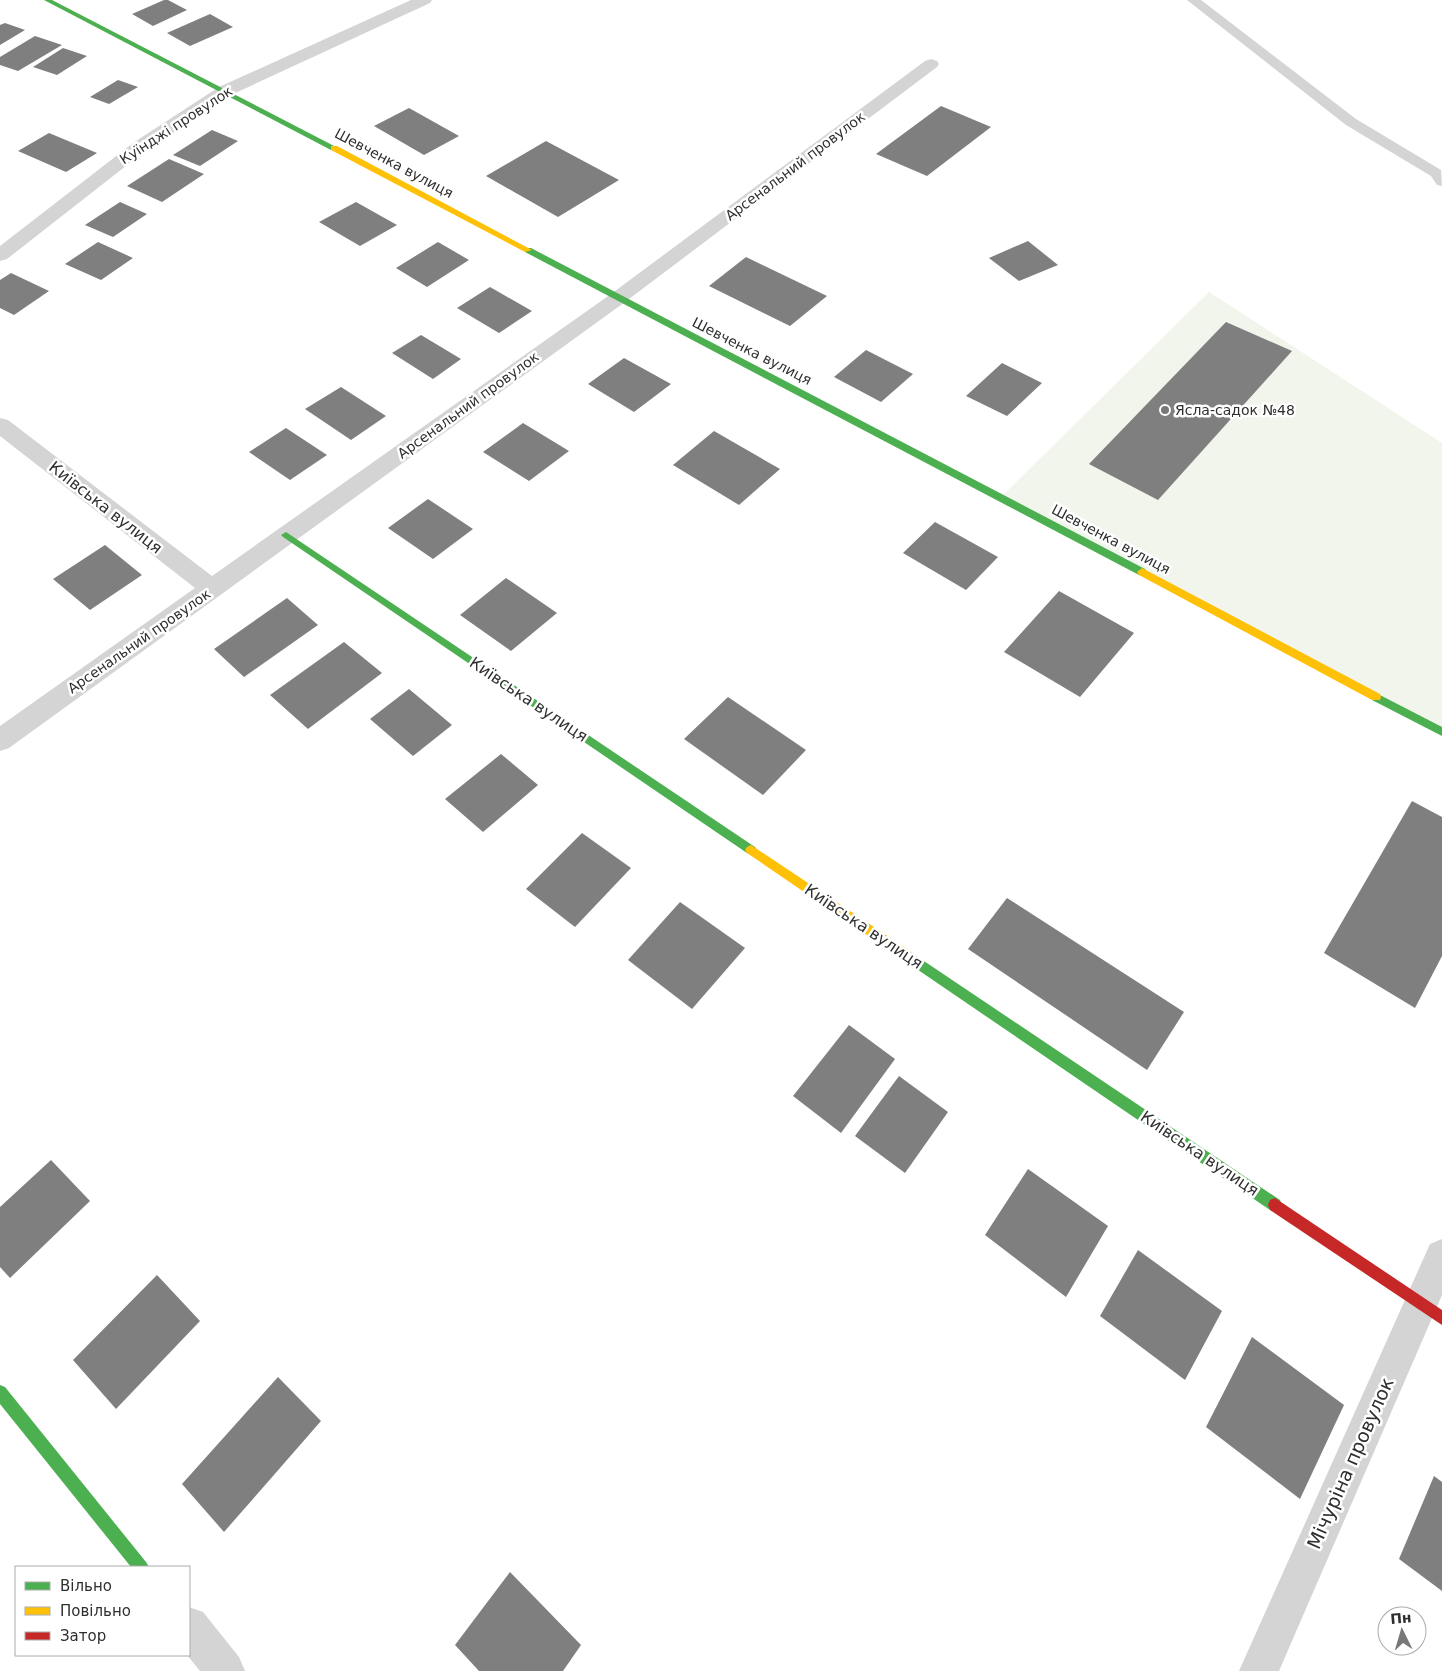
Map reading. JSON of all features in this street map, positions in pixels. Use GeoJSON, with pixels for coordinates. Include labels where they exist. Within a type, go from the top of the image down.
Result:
{"type":"FeatureCollection","features":[{"type":"Feature","properties":{"kind":"street","name":"Шевченка вулиця"},"geometry":{"type":"LineString","coordinates":[[47,0],[225,91],[993,493],[1442,732]]}},
{"type":"Feature","properties":{"kind":"street","name":"Куїнджі провулок"},"geometry":{"type":"LineString","coordinates":[[0,255],[139,147],[225,91],[424,0]]}},
{"type":"Feature","properties":{"kind":"street","name":"Арсенальний провулок"},"geometry":{"type":"LineString","coordinates":[[0,740],[618,298],[931,64]]}},
{"type":"Feature","properties":{"kind":"street","name":"Київська вулиця"},"geometry":{"type":"LineString","coordinates":[[0,425],[213,589]]}},
{"type":"Feature","properties":{"kind":"street","name":"Київська вулиця"},"geometry":{"type":"LineString","coordinates":[[286,535],[1431,1310]]}},
{"type":"Feature","properties":{"kind":"street","name":"Мічуріна провулок"},"geometry":{"type":"LineString","coordinates":[[1259,1671],[1431,1310],[1442,1256]]}},
{"type":"Feature","properties":{"kind":"street"},"geometry":{"type":"LineString","coordinates":[[0,1392],[141,1566]]}},
{"type":"Feature","properties":{"kind":"street"},"geometry":{"type":"LineString","coordinates":[[190,1627],[226,1671]]}},
{"type":"Feature","properties":{"kind":"lane"},"geometry":{"type":"LineString","coordinates":[[1193,0],[1351,122],[1436,173],[1442,182]]}},
{"type":"Feature","properties":{"kind":"shaded area"},"geometry":{"type":"Polygon","coordinates":[[[1209,292],[1442,443],[1442,732],[1001,497],[1209,292]]]}},
{"type":"Feature","properties":{"kind":"building"},"geometry":{"type":"Polygon","coordinates":[[[168,0],[187,10],[153,26],[132,14],[168,0]]]}},
{"type":"Feature","properties":{"kind":"building"},"geometry":{"type":"Polygon","coordinates":[[[210,14],[233,27],[190,46],[167,33],[210,14]]]}},
{"type":"Feature","properties":{"kind":"building"},"geometry":{"type":"Polygon","coordinates":[[[5,23],[25,30],[0,45],[0,25],[5,23]]]}},
{"type":"Feature","properties":{"kind":"building"},"geometry":{"type":"Polygon","coordinates":[[[35,36],[62,45],[18,71],[0,65],[0,57],[35,36]]]}},
{"type":"Feature","properties":{"kind":"building"},"geometry":{"type":"Polygon","coordinates":[[[63,48],[87,56],[57,75],[33,67],[63,48]]]}},
{"type":"Feature","properties":{"kind":"building"},"geometry":{"type":"Polygon","coordinates":[[[118,80],[138,87],[109,104],[90,97],[118,80]]]}},
{"type":"Feature","properties":{"kind":"building"},"geometry":{"type":"Polygon","coordinates":[[[941,106],[991,127],[927,176],[876,154],[941,106]]]}},
{"type":"Feature","properties":{"kind":"building"},"geometry":{"type":"Polygon","coordinates":[[[409,108],[459,136],[424,155],[374,126],[409,108]]]}},
{"type":"Feature","properties":{"kind":"building"},"geometry":{"type":"Polygon","coordinates":[[[212,130],[238,141],[200,166],[173,155],[212,130]]]}},
{"type":"Feature","properties":{"kind":"building"},"geometry":{"type":"Polygon","coordinates":[[[49,133],[97,153],[66,172],[18,151],[49,133]]]}},
{"type":"Feature","properties":{"kind":"building"},"geometry":{"type":"Polygon","coordinates":[[[546,141],[619,180],[558,217],[486,176],[546,141]]]}},
{"type":"Feature","properties":{"kind":"building"},"geometry":{"type":"Polygon","coordinates":[[[169,159],[204,174],[162,202],[127,186],[169,159]]]}},
{"type":"Feature","properties":{"kind":"building"},"geometry":{"type":"Polygon","coordinates":[[[120,202],[147,214],[113,237],[85,225],[120,202]]]}},
{"type":"Feature","properties":{"kind":"building"},"geometry":{"type":"Polygon","coordinates":[[[356,202],[397,225],[360,246],[319,222],[356,202]]]}},
{"type":"Feature","properties":{"kind":"building"},"geometry":{"type":"Polygon","coordinates":[[[1028,241],[1058,265],[1019,281],[989,258],[1028,241]]]}},
{"type":"Feature","properties":{"kind":"building"},"geometry":{"type":"Polygon","coordinates":[[[98,242],[133,258],[101,280],[65,264],[98,242]]]}},
{"type":"Feature","properties":{"kind":"building"},"geometry":{"type":"Polygon","coordinates":[[[438,242],[469,260],[427,287],[396,268],[438,242]]]}},
{"type":"Feature","properties":{"kind":"building"},"geometry":{"type":"Polygon","coordinates":[[[746,257],[827,296],[790,326],[709,286],[746,257]]]}},
{"type":"Feature","properties":{"kind":"building"},"geometry":{"type":"Polygon","coordinates":[[[11,273],[49,291],[14,315],[0,308],[0,280],[11,273]]]}},
{"type":"Feature","properties":{"kind":"building"},"geometry":{"type":"Polygon","coordinates":[[[490,287],[532,311],[499,333],[457,308],[490,287]]]}},
{"type":"Feature","properties":{"kind":"building"},"geometry":{"type":"Polygon","coordinates":[[[1226,322],[1292,351],[1158,500],[1089,464],[1226,322]]]}},
{"type":"Feature","properties":{"kind":"building"},"geometry":{"type":"Polygon","coordinates":[[[421,335],[461,359],[433,379],[392,353],[421,335]]]}},
{"type":"Feature","properties":{"kind":"building"},"geometry":{"type":"Polygon","coordinates":[[[866,350],[913,374],[881,402],[834,377],[866,350]]]}},
{"type":"Feature","properties":{"kind":"building"},"geometry":{"type":"Polygon","coordinates":[[[624,358],[671,384],[634,412],[588,384],[624,358]]]}},
{"type":"Feature","properties":{"kind":"building"},"geometry":{"type":"Polygon","coordinates":[[[1002,363],[1042,383],[1007,416],[966,396],[1002,363]]]}},
{"type":"Feature","properties":{"kind":"building"},"geometry":{"type":"Polygon","coordinates":[[[341,387],[386,416],[351,440],[305,409],[341,387]]]}},
{"type":"Feature","properties":{"kind":"building"},"geometry":{"type":"Polygon","coordinates":[[[523,423],[569,451],[529,481],[483,452],[523,423]]]}},
{"type":"Feature","properties":{"kind":"building"},"geometry":{"type":"Polygon","coordinates":[[[286,428],[327,455],[290,480],[249,452],[286,428]]]}},
{"type":"Feature","properties":{"kind":"building"},"geometry":{"type":"Polygon","coordinates":[[[714,431],[780,469],[739,505],[673,465],[714,431]]]}},
{"type":"Feature","properties":{"kind":"building"},"geometry":{"type":"Polygon","coordinates":[[[428,499],[473,529],[433,559],[388,528],[428,499]]]}},
{"type":"Feature","properties":{"kind":"building"},"geometry":{"type":"Polygon","coordinates":[[[935,522],[998,557],[966,590],[903,553],[935,522]]]}},
{"type":"Feature","properties":{"kind":"building"},"geometry":{"type":"Polygon","coordinates":[[[105,545],[142,575],[90,610],[53,579],[105,545]]]}},
{"type":"Feature","properties":{"kind":"building"},"geometry":{"type":"Polygon","coordinates":[[[506,578],[557,613],[511,651],[460,615],[506,578]]]}},
{"type":"Feature","properties":{"kind":"building"},"geometry":{"type":"Polygon","coordinates":[[[1059,591],[1134,633],[1080,697],[1004,652],[1059,591]]]}},
{"type":"Feature","properties":{"kind":"building"},"geometry":{"type":"Polygon","coordinates":[[[287,598],[318,625],[244,677],[214,649],[287,598]]]}},
{"type":"Feature","properties":{"kind":"building"},"geometry":{"type":"Polygon","coordinates":[[[344,642],[382,673],[308,729],[270,695],[344,642]]]}},
{"type":"Feature","properties":{"kind":"building"},"geometry":{"type":"Polygon","coordinates":[[[409,689],[452,725],[413,756],[370,719],[409,689]]]}},
{"type":"Feature","properties":{"kind":"building"},"geometry":{"type":"Polygon","coordinates":[[[728,697],[806,750],[763,795],[684,739],[728,697]]]}},
{"type":"Feature","properties":{"kind":"building"},"geometry":{"type":"Polygon","coordinates":[[[501,754],[538,785],[483,832],[445,799],[501,754]]]}},
{"type":"Feature","properties":{"kind":"building"},"geometry":{"type":"Polygon","coordinates":[[[1412,801],[1442,817],[1442,956],[1415,1008],[1324,953],[1412,801]]]}},
{"type":"Feature","properties":{"kind":"building"},"geometry":{"type":"Polygon","coordinates":[[[582,833],[631,868],[575,927],[526,889],[582,833]]]}},
{"type":"Feature","properties":{"kind":"building"},"geometry":{"type":"Polygon","coordinates":[[[1007,898],[1184,1012],[1147,1070],[968,949],[1007,898]]]}},
{"type":"Feature","properties":{"kind":"building"},"geometry":{"type":"Polygon","coordinates":[[[680,902],[745,948],[692,1009],[628,960],[680,902]]]}},
{"type":"Feature","properties":{"kind":"building"},"geometry":{"type":"Polygon","coordinates":[[[849,1025],[895,1059],[841,1133],[793,1096],[849,1025]]]}},
{"type":"Feature","properties":{"kind":"building"},"geometry":{"type":"Polygon","coordinates":[[[899,1076],[948,1112],[905,1173],[855,1136],[899,1076]]]}},
{"type":"Feature","properties":{"kind":"building"},"geometry":{"type":"Polygon","coordinates":[[[51,1160],[90,1201],[10,1278],[0,1267],[0,1207],[51,1160]]]}},
{"type":"Feature","properties":{"kind":"building"},"geometry":{"type":"Polygon","coordinates":[[[1028,1169],[1108,1226],[1066,1297],[985,1235],[1028,1169]]]}},
{"type":"Feature","properties":{"kind":"building"},"geometry":{"type":"Polygon","coordinates":[[[1138,1250],[1222,1311],[1185,1380],[1100,1316],[1138,1250]]]}},
{"type":"Feature","properties":{"kind":"building"},"geometry":{"type":"Polygon","coordinates":[[[157,1275],[200,1321],[116,1409],[73,1360],[157,1275]]]}},
{"type":"Feature","properties":{"kind":"building"},"geometry":{"type":"Polygon","coordinates":[[[1252,1337],[1344,1405],[1300,1499],[1206,1427],[1252,1337]]]}},
{"type":"Feature","properties":{"kind":"building"},"geometry":{"type":"Polygon","coordinates":[[[278,1377],[321,1421],[224,1532],[182,1484],[278,1377]]]}},
{"type":"Feature","properties":{"kind":"building"},"geometry":{"type":"Polygon","coordinates":[[[1434,1476],[1442,1482],[1442,1591],[1399,1559],[1434,1476]]]}},
{"type":"Feature","properties":{"kind":"building"},"geometry":{"type":"Polygon","coordinates":[[[510,1572],[581,1645],[563,1671],[479,1671],[455,1645],[510,1572]]]}},
{"type":"Feature","properties":{"kind":"traffic: fast"},"geometry":{"type":"LineString","coordinates":[[47,0],[334,148]]}},
{"type":"Feature","properties":{"kind":"traffic: fast"},"geometry":{"type":"LineString","coordinates":[[528,250],[1142,572]]}},
{"type":"Feature","properties":{"kind":"traffic: fast"},"geometry":{"type":"LineString","coordinates":[[286,535],[751,850]]}},
{"type":"Feature","properties":{"kind":"traffic: fast"},"geometry":{"type":"LineString","coordinates":[[1376,697],[1442,732]]}},
{"type":"Feature","properties":{"kind":"traffic: fast"},"geometry":{"type":"LineString","coordinates":[[909,957],[1275,1205]]}},
{"type":"Feature","properties":{"kind":"traffic: fast"},"geometry":{"type":"LineString","coordinates":[[0,1392],[140,1566]]}},
{"type":"Feature","properties":{"kind":"traffic: slow"},"geometry":{"type":"LineString","coordinates":[[334,148],[528,250]]}},
{"type":"Feature","properties":{"kind":"traffic: slow"},"geometry":{"type":"LineString","coordinates":[[1142,572],[1376,697]]}},
{"type":"Feature","properties":{"kind":"traffic: slow"},"geometry":{"type":"LineString","coordinates":[[751,850],[909,957]]}},
{"type":"Feature","properties":{"kind":"traffic: jam"},"geometry":{"type":"LineString","coordinates":[[1275,1205],[1442,1318]]}},
{"type":"Feature","properties":{"kind":"place","name":"Ясла-садок №48"},"geometry":{"type":"Point","coordinates":[1165,410]}}]}
